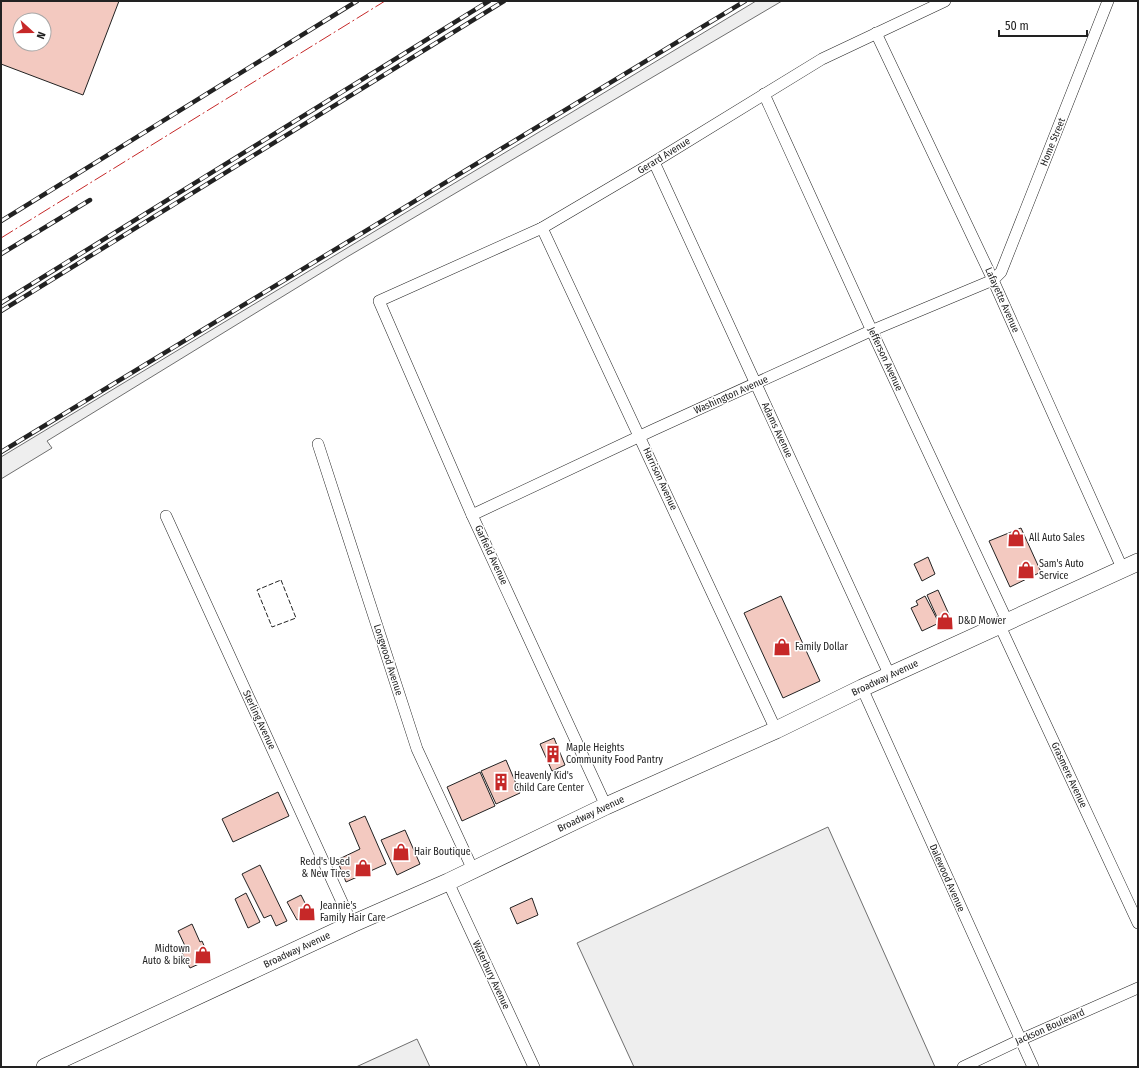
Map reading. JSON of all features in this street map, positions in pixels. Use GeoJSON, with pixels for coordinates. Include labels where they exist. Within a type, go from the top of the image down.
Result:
{"type":"FeatureCollection","features":[{"type":"Feature","properties":{"kind":"main road","name":"Broadway Avenue"},"geometry":{"type":"LineString","coordinates":[[44,1067],[352,924],[448,882],[606,806],[776,730],[862,688],[1004,625],[1134,564]]}},
{"type":"Feature","properties":{"kind":"street","name":"Gerard Avenue"},"geometry":{"type":"LineString","coordinates":[[379,302],[542,228],[654,162],[822,59],[876,32],[945,1]]}},
{"type":"Feature","properties":{"kind":"street","name":"Home Street"},"geometry":{"type":"LineString","coordinates":[[993,280],[1001,272],[1108,1]]}},
{"type":"Feature","properties":{"kind":"street","name":"Lafayette Avenue"},"geometry":{"type":"LineString","coordinates":[[876,32],[993,280],[1134,564]]}},
{"type":"Feature","properties":{"kind":"street","name":"Jefferson Avenue"},"geometry":{"type":"LineString","coordinates":[[764,94],[872,330],[1004,625]]}},
{"type":"Feature","properties":{"kind":"street","name":"Adams Avenue"},"geometry":{"type":"LineString","coordinates":[[654,162],[890,676]]}},
{"type":"Feature","properties":{"kind":"street","name":"Harrison Avenue"},"geometry":{"type":"LineString","coordinates":[[542,228],[776,730]]}},
{"type":"Feature","properties":{"kind":"street","name":"Washington Avenue"},"geometry":{"type":"LineString","coordinates":[[472,515],[872,330],[993,280]]}},
{"type":"Feature","properties":{"kind":"street","name":"Garfield Avenue"},"geometry":{"type":"LineString","coordinates":[[379,302],[472,515],[606,806]]}},
{"type":"Feature","properties":{"kind":"street","name":"Longwood Avenue"},"geometry":{"type":"LineString","coordinates":[[318,444],[417,749],[473,870]]}},
{"type":"Feature","properties":{"kind":"street","name":"Sterling Avenue"},"geometry":{"type":"LineString","coordinates":[[166,516],[352,924]]}},
{"type":"Feature","properties":{"kind":"street","name":"Grasmere Avenue"},"geometry":{"type":"LineString","coordinates":[[1004,625],[1138,923]]}},
{"type":"Feature","properties":{"kind":"street","name":"Dalewood Avenue"},"geometry":{"type":"LineString","coordinates":[[862,688],[1033,1067]]}},
{"type":"Feature","properties":{"kind":"street","name":"Waterbury Avenue"},"geometry":{"type":"LineString","coordinates":[[448,882],[534,1067]]}},
{"type":"Feature","properties":{"kind":"street","name":"Jackson Boulevard"},"geometry":{"type":"LineString","coordinates":[[963,1067],[1138,988]]}},
{"type":"Feature","properties":{"kind":"shaded area"},"geometry":{"type":"Polygon","coordinates":[[[756,1],[782,1],[347,257],[47,441],[52,448],[1,479],[1,457],[756,1]]]}},
{"type":"Feature","properties":{"kind":"shaded area"},"geometry":{"type":"Polygon","coordinates":[[[828,827],[935,1067],[634,1067],[577,943],[828,827]]]}},
{"type":"Feature","properties":{"kind":"shaded area"},"geometry":{"type":"Polygon","coordinates":[[[417,1039],[430,1067],[356,1067],[417,1039]]]}},
{"type":"Feature","properties":{"kind":"building"},"geometry":{"type":"Polygon","coordinates":[[[1,1],[119,1],[83,95],[1,64],[1,1]]]}},
{"type":"Feature","properties":{"kind":"building"},"geometry":{"type":"Polygon","coordinates":[[[1021,528],[1041,572],[1010,587],[989,541],[1021,528]]]}},
{"type":"Feature","properties":{"kind":"building"},"geometry":{"type":"Polygon","coordinates":[[[928,557],[935,574],[922,581],[914,564],[928,557]]]}},
{"type":"Feature","properties":{"kind":"building"},"geometry":{"type":"Polygon","coordinates":[[[938,590],[952,621],[941,626],[927,595],[938,590]]]}},
{"type":"Feature","properties":{"kind":"building","name":"Family Dollar"},"geometry":{"type":"Polygon","coordinates":[[[781,596],[820,681],[783,698],[744,613],[781,596]]]}},
{"type":"Feature","properties":{"kind":"building"},"geometry":{"type":"Polygon","coordinates":[[[925,596],[939,623],[922,631],[911,608],[918,605],[916,601],[925,596]]]}},
{"type":"Feature","properties":{"kind":"building","name":"Maple Heights Community Food Pantry"},"geometry":{"type":"Polygon","coordinates":[[[554,738],[565,765],[552,771],[540,744],[554,738]]]}},
{"type":"Feature","properties":{"kind":"building","name":"Heavenly Kid's Child Care Center"},"geometry":{"type":"Polygon","coordinates":[[[506,760],[520,793],[496,804],[481,771],[506,760]]]}},
{"type":"Feature","properties":{"kind":"building"},"geometry":{"type":"Polygon","coordinates":[[[480,772],[495,806],[462,821],[447,787],[480,772]]]}},
{"type":"Feature","properties":{"kind":"building"},"geometry":{"type":"Polygon","coordinates":[[[278,792],[289,816],[233,842],[222,819],[278,792]]]}},
{"type":"Feature","properties":{"kind":"building"},"geometry":{"type":"Polygon","coordinates":[[[365,816],[386,864],[346,882],[337,860],[360,849],[349,823],[365,816]]]}},
{"type":"Feature","properties":{"kind":"building","name":"Hair Boutique"},"geometry":{"type":"Polygon","coordinates":[[[405,830],[420,864],[397,875],[381,840],[405,830]]]}},
{"type":"Feature","properties":{"kind":"building"},"geometry":{"type":"Polygon","coordinates":[[[260,865],[287,921],[276,926],[271,915],[264,918],[242,874],[260,865]]]}},
{"type":"Feature","properties":{"kind":"building"},"geometry":{"type":"Polygon","coordinates":[[[246,893],[260,922],[248,928],[235,899],[246,893]]]}},
{"type":"Feature","properties":{"kind":"building"},"geometry":{"type":"Polygon","coordinates":[[[301,895],[310,913],[297,920],[287,902],[301,895]]]}},
{"type":"Feature","properties":{"kind":"building"},"geometry":{"type":"Polygon","coordinates":[[[532,898],[538,915],[517,924],[510,908],[532,898]]]}},
{"type":"Feature","properties":{"kind":"building"},"geometry":{"type":"Polygon","coordinates":[[[192,924],[210,959],[190,968],[181,951],[186,948],[178,931],[192,924]]]}},
{"type":"Feature","properties":{"kind":"railway"},"geometry":{"type":"LineString","coordinates":[[1,221],[357,1]]}},
{"type":"Feature","properties":{"kind":"railway"},"geometry":{"type":"LineString","coordinates":[[1,303],[489,1]]}},
{"type":"Feature","properties":{"kind":"railway"},"geometry":{"type":"LineString","coordinates":[[1,311],[504,1]]}},
{"type":"Feature","properties":{"kind":"railway"},"geometry":{"type":"LineString","coordinates":[[1,452],[745,1]]}},
{"type":"Feature","properties":{"kind":"railway"},"geometry":{"type":"LineString","coordinates":[[1,254],[90,200]]}},
{"type":"Feature","properties":{"kind":"fence"},"geometry":{"type":"LineString","coordinates":[[281,580],[296,618],[272,627],[257,590],[281,580]]}},
{"type":"Feature","properties":{"kind":"power"},"geometry":{"type":"LineString","coordinates":[[1,238],[385,1]]}},
{"type":"Feature","properties":{"kind":"place","name":"All Auto Sales"},"geometry":{"type":"Point","coordinates":[1016,538]}},
{"type":"Feature","properties":{"kind":"place","name":"Sam's Auto Service"},"geometry":{"type":"Point","coordinates":[1026,570]}},
{"type":"Feature","properties":{"kind":"place","name":"D&D Mower"},"geometry":{"type":"Point","coordinates":[945,621]}},
{"type":"Feature","properties":{"kind":"place","name":"Family Dollar"},"geometry":{"type":"Point","coordinates":[782,647]}},
{"type":"Feature","properties":{"kind":"place","name":"Maple Heights Community Food Pantry"},"geometry":{"type":"Point","coordinates":[553,754]}},
{"type":"Feature","properties":{"kind":"place","name":"Heavenly Kid's Child Care Center"},"geometry":{"type":"Point","coordinates":[501,782]}},
{"type":"Feature","properties":{"kind":"place","name":"Hair Boutique"},"geometry":{"type":"Point","coordinates":[401,852]}},
{"type":"Feature","properties":{"kind":"place","name":"Redd's Used & New Tires"},"geometry":{"type":"Point","coordinates":[363,868]}},
{"type":"Feature","properties":{"kind":"place","name":"Jeannie's Family Hair Care"},"geometry":{"type":"Point","coordinates":[307,912]}},
{"type":"Feature","properties":{"kind":"place","name":"Midtown Auto & bike"},"geometry":{"type":"Point","coordinates":[203,955]}}]}
